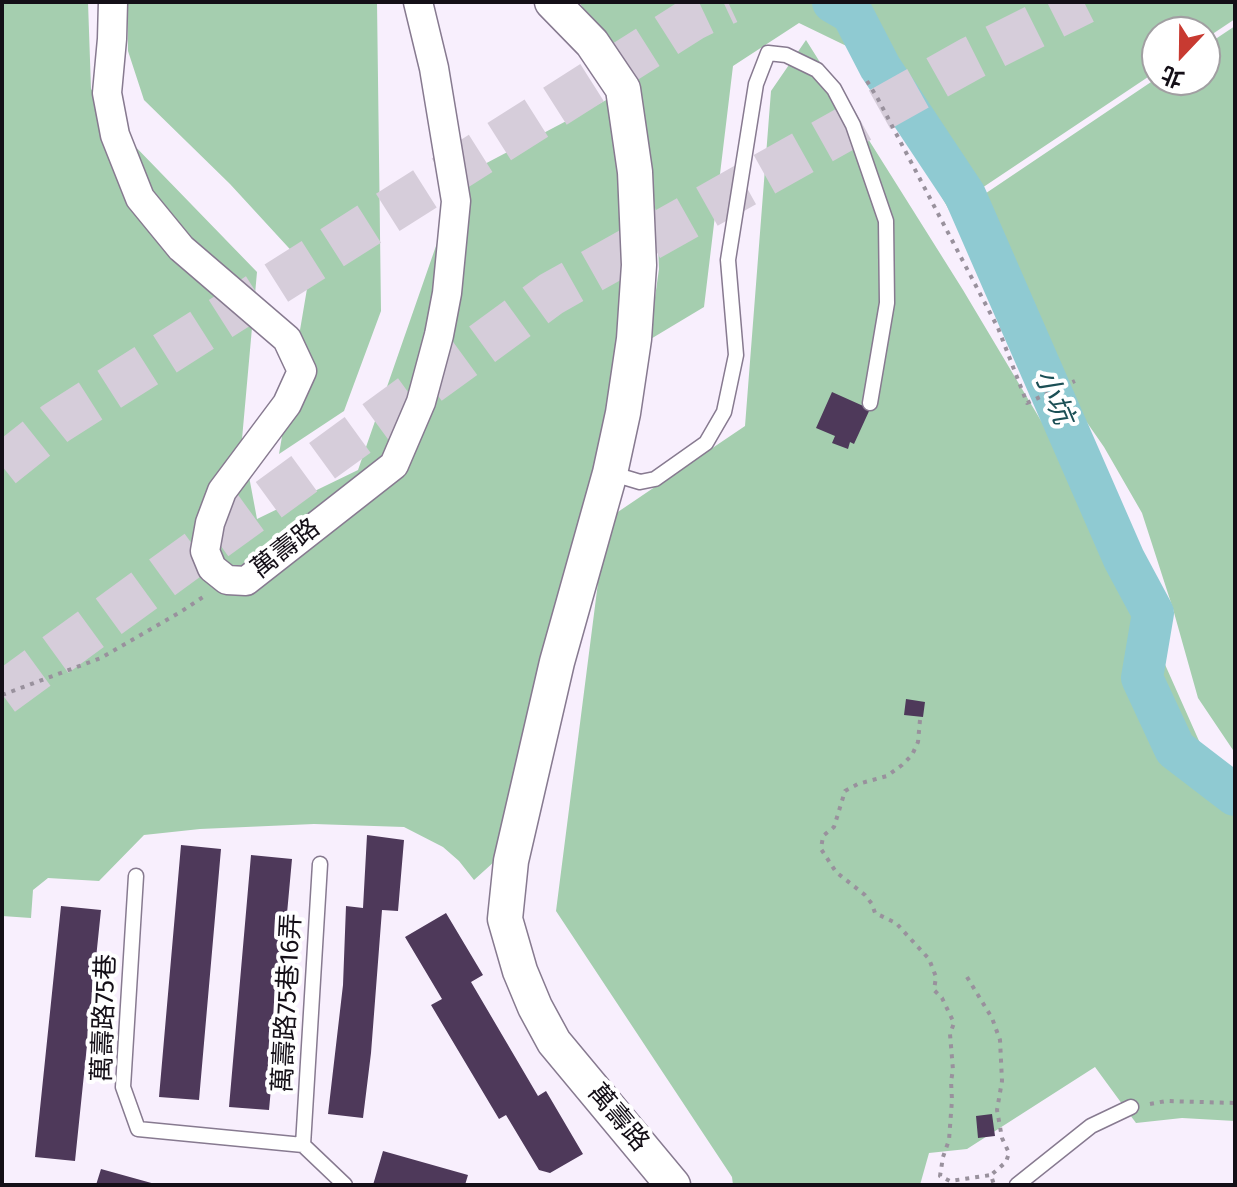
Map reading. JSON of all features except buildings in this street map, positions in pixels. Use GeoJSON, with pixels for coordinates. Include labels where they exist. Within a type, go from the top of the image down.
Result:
{"type":"FeatureCollection","features":[{"type":"Feature","properties":{"kind":"street","name":"萬壽路"},"geometry":{"type":"LineString","coordinates":[[113,2],[107,93],[115,135],[140,198],[181,248],[287,339],[302,371],[287,404],[222,491],[210,523],[205,551],[212,568],[227,580],[246,581],[394,465],[421,402],[447,293],[456,201],[434,68],[418,2]]}},
{"type":"Feature","properties":{"kind":"street","name":"萬壽路"},"geometry":{"type":"LineString","coordinates":[[552,2],[592,43],[623,89],[635,172],[639,265],[634,339],[623,413],[610,473],[557,662],[511,861],[505,919],[520,971],[554,1042],[673,1185]]}},
{"type":"Feature","properties":{"kind":"lane"},"geometry":{"type":"LineString","coordinates":[[610,473],[640,482],[655,479],[706,443],[724,412],[736,355],[728,260],[756,84],[768,53],[786,55],[817,70],[834,89],[853,125],[886,221],[887,303],[870,403]]}},
{"type":"Feature","properties":{"kind":"lane","name":"萬壽路75巷16弄"},"geometry":{"type":"LineString","coordinates":[[303,1145],[320,864]]}},
{"type":"Feature","properties":{"kind":"lane","name":"萬壽路75巷"},"geometry":{"type":"LineString","coordinates":[[136,876],[123,1087],[138,1129],[303,1145]]}},
{"type":"Feature","properties":{"kind":"lane"},"geometry":{"type":"LineString","coordinates":[[1017,1185],[1091,1126],[1131,1107]]}},
{"type":"Feature","properties":{"kind":"lane"},"geometry":{"type":"LineString","coordinates":[[303,1145],[345,1185]]}},
{"type":"Feature","properties":{"kind":"path"},"geometry":{"type":"LineString","coordinates":[[867,81],[998,328],[1027,403],[1075,381]]}},
{"type":"Feature","properties":{"kind":"path"},"geometry":{"type":"LineString","coordinates":[[2,695],[101,658],[182,611],[227,580]]}},
{"type":"Feature","properties":{"kind":"path"},"geometry":{"type":"LineString","coordinates":[[920,720],[918,742],[912,755],[902,765],[887,776],[845,791],[834,827],[823,836],[821,849],[836,872],[865,895],[875,913],[896,923],[929,959],[936,977],[934,990],[942,998],[954,1023],[950,1034],[953,1070],[949,1140],[940,1176],[950,1181],[991,1175],[1006,1162],[1009,1153],[1002,1138],[997,1110],[1002,1081],[1000,1040],[992,1018],[967,977]]}},
{"type":"Feature","properties":{"kind":"path"},"geometry":{"type":"LineString","coordinates":[[1131,1107],[1166,1101],[1235,1103]]}},
{"type":"Feature","properties":{"kind":"path"},"geometry":{"type":"LineString","coordinates":[[991,1175],[994,1185]]}},
{"type":"Feature","properties":{"kind":"green space"},"geometry":{"type":"Polygon","coordinates":[[[2,2],[88,2],[91,89],[127,138],[257,272],[242,439],[257,519],[358,470],[460,177],[610,98],[629,185],[617,384],[495,861],[474,880],[443,847],[404,827],[314,824],[200,829],[144,835],[99,881],[48,878],[33,890],[31,918],[2,916],[2,2]]]}},
{"type":"Feature","properties":{"kind":"green space"},"geometry":{"type":"Polygon","coordinates":[[[127,2],[377,2],[381,311],[344,411],[279,454],[310,271],[230,184],[144,100],[128,51],[127,2]]]}},
{"type":"Feature","properties":{"kind":"green space"},"geometry":{"type":"Polygon","coordinates":[[[579,2],[1235,2],[1235,19],[1221,28],[1221,16],[1141,16],[1141,82],[949,210],[863,54],[799,23],[733,66],[704,307],[649,340],[659,269],[657,221],[640,108],[619,60],[579,2]]]}},
{"type":"Feature","properties":{"kind":"green space"},"geometry":{"type":"Polygon","coordinates":[[[1235,26],[1235,753],[1198,698],[1142,513],[1104,447],[1047,365],[952,216],[1141,89],[1141,96],[1221,96],[1221,35],[1235,26]]]}},
{"type":"Feature","properties":{"kind":"green space"},"geometry":{"type":"Polygon","coordinates":[[[806,40],[963,290],[1102,523],[1224,797],[1235,813],[1235,1121],[1182,1118],[1136,1123],[1095,1067],[967,1149],[929,1153],[920,1185],[733,1185],[732,1177],[556,911],[606,520],[745,426],[771,91],[806,40]]]}},
{"type":"Feature","properties":{"kind":"waterway","name":"小坑"},"geometry":{"type":"LineString","coordinates":[[833,2],[852,13],[880,67],[965,195],[1124,559],[1153,613],[1142,678],[1175,749],[1235,795]]}},
{"type":"Feature","properties":{"kind":"tunnel"},"geometry":{"type":"LineString","coordinates":[[2,466],[56,423],[694,18],[728,2]]}},
{"type":"Feature","properties":{"kind":"tunnel"},"geometry":{"type":"LineString","coordinates":[[2,694],[551,294],[970,59],[1084,2]]}}]}
